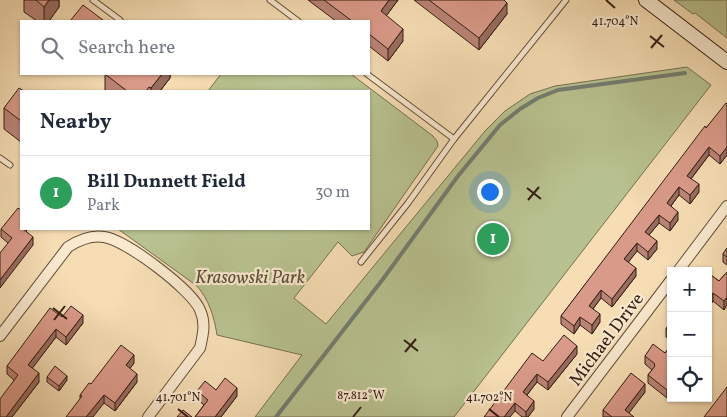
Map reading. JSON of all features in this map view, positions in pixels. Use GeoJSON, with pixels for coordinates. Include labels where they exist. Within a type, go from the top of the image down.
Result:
{"type":"FeatureCollection","features":[{"type":"Feature","properties":{"kind":"street"},"geometry":{"type":"LineString","coordinates":[[646,0],[727,62]]}},
{"type":"Feature","properties":{"kind":"street"},"geometry":{"type":"LineString","coordinates":[[681,267],[727,206]]}},
{"type":"Feature","properties":{"kind":"street"},"geometry":{"type":"LineString","coordinates":[[0,336],[68,247],[78,241],[102,236],[115,239],[130,247],[186,290],[195,300],[204,323],[200,348],[148,417]]}},
{"type":"Feature","properties":{"kind":"street","name":"Michael Drive"},"geometry":{"type":"LineString","coordinates":[[566,417],[667,285]]}},
{"type":"Feature","properties":{"kind":"lane"},"geometry":{"type":"LineString","coordinates":[[94,0],[120,20]]}},
{"type":"Feature","properties":{"kind":"lane"},"geometry":{"type":"LineString","coordinates":[[270,0],[297,20]]}},
{"type":"Feature","properties":{"kind":"lane"},"geometry":{"type":"LineString","coordinates":[[362,262],[454,139],[566,0]]}},
{"type":"Feature","properties":{"kind":"lane"},"geometry":{"type":"LineString","coordinates":[[368,75],[454,139]]}},
{"type":"Feature","properties":{"kind":"lane"},"geometry":{"type":"LineString","coordinates":[[0,158],[10,165]]}},
{"type":"Feature","properties":{"kind":"green space"},"geometry":{"type":"Polygon","coordinates":[[[674,0],[727,0],[727,38],[695,13],[693,14],[674,0]]]}},
{"type":"Feature","properties":{"kind":"green space","name":"Krasowski Park"},"geometry":{"type":"Polygon","coordinates":[[[687,67],[711,85],[454,417],[255,417],[302,355],[217,335],[210,309],[205,297],[197,286],[119,230],[370,230],[370,90],[209,90],[220,75],[352,75],[433,136],[438,146],[364,252],[352,256],[338,242],[294,298],[326,324],[485,131],[505,111],[530,94],[555,86],[687,67]]]}},
{"type":"Feature","properties":{"kind":"building"},"geometry":{"type":"Polygon","coordinates":[[[36,0],[49,0],[44,7],[36,0]]]}},
{"type":"Feature","properties":{"kind":"building"},"geometry":{"type":"Polygon","coordinates":[[[324,0],[389,0],[381,11],[403,29],[388,49],[370,35],[370,20],[351,20],[324,0]]]}},
{"type":"Feature","properties":{"kind":"building"},"geometry":{"type":"Polygon","coordinates":[[[429,0],[504,0],[507,3],[479,38],[429,0]]]}},
{"type":"Feature","properties":{"kind":"building"},"geometry":{"type":"Polygon","coordinates":[[[83,5],[103,20],[71,20],[83,5]]]}},
{"type":"Feature","properties":{"kind":"building"},"geometry":{"type":"Polygon","coordinates":[[[106,75],[161,75],[151,88],[149,87],[147,90],[126,90],[106,75]]]}},
{"type":"Feature","properties":{"kind":"building"},"geometry":{"type":"Polygon","coordinates":[[[19,88],[22,90],[20,90],[20,120],[4,108],[19,88]]]}},
{"type":"Feature","properties":{"kind":"building"},"geometry":{"type":"Polygon","coordinates":[[[726,103],[727,147],[720,156],[709,147],[687,176],[699,184],[690,195],[679,187],[667,203],[678,212],[670,223],[659,215],[645,232],[657,241],[648,252],[637,243],[624,259],[636,268],[612,299],[601,290],[589,306],[600,314],[592,325],[580,317],[574,326],[561,316],[705,126],[706,128],[726,103]]]}},
{"type":"Feature","properties":{"kind":"building"},"geometry":{"type":"Polygon","coordinates":[[[18,208],[20,209],[20,230],[24,230],[33,237],[0,280],[0,253],[12,238],[1,229],[18,208]]]}},
{"type":"Feature","properties":{"kind":"building"},"geometry":{"type":"Polygon","coordinates":[[[727,248],[727,257],[723,254],[727,248]]]}},
{"type":"Feature","properties":{"kind":"building"},"geometry":{"type":"Polygon","coordinates":[[[727,272],[727,297],[724,301],[713,293],[712,294],[712,276],[719,281],[727,272]]]}},
{"type":"Feature","properties":{"kind":"building"},"geometry":{"type":"Polygon","coordinates":[[[71,306],[83,315],[66,337],[56,329],[28,365],[39,373],[6,417],[0,417],[0,399],[18,375],[7,366],[50,308],[62,317],[71,306]]]}},
{"type":"Feature","properties":{"kind":"building"},"geometry":{"type":"Polygon","coordinates":[[[564,335],[577,346],[548,382],[537,374],[523,392],[534,401],[526,412],[515,403],[504,417],[484,417],[532,353],[543,361],[564,335]]]}},
{"type":"Feature","properties":{"kind":"building"},"geometry":{"type":"Polygon","coordinates":[[[653,344],[665,353],[667,351],[667,390],[648,375],[655,364],[645,356],[653,344]]]}},
{"type":"Feature","properties":{"kind":"building"},"geometry":{"type":"Polygon","coordinates":[[[121,345],[134,355],[126,365],[137,374],[115,403],[104,395],[86,417],[66,417],[89,383],[91,384],[121,345]]]}},
{"type":"Feature","properties":{"kind":"building"},"geometry":{"type":"Polygon","coordinates":[[[55,366],[67,376],[59,386],[47,377],[55,366]]]}},
{"type":"Feature","properties":{"kind":"building"},"geometry":{"type":"Polygon","coordinates":[[[631,373],[645,384],[625,410],[634,417],[612,417],[603,410],[631,373]]]}},
{"type":"Feature","properties":{"kind":"building"},"geometry":{"type":"Polygon","coordinates":[[[225,378],[237,388],[215,417],[195,417],[208,400],[197,391],[205,381],[216,390],[225,378]]]}},
{"type":"Feature","properties":{"kind":"building"},"geometry":{"type":"Polygon","coordinates":[[[727,387],[727,417],[704,417],[727,387]]]}},
{"type":"Feature","properties":{"kind":"building"},"geometry":{"type":"Polygon","coordinates":[[[183,410],[192,417],[177,417],[183,410]]]}},
{"type":"Feature","properties":{"kind":"waterway"},"geometry":{"type":"LineString","coordinates":[[276,417],[383,279],[458,176],[500,125],[538,98],[558,90],[685,73]]}},
{"type":"Feature","properties":{"kind":"place","name":"Bill Dunnett Field"},"geometry":{"type":"Point","coordinates":[493,239]}}]}
